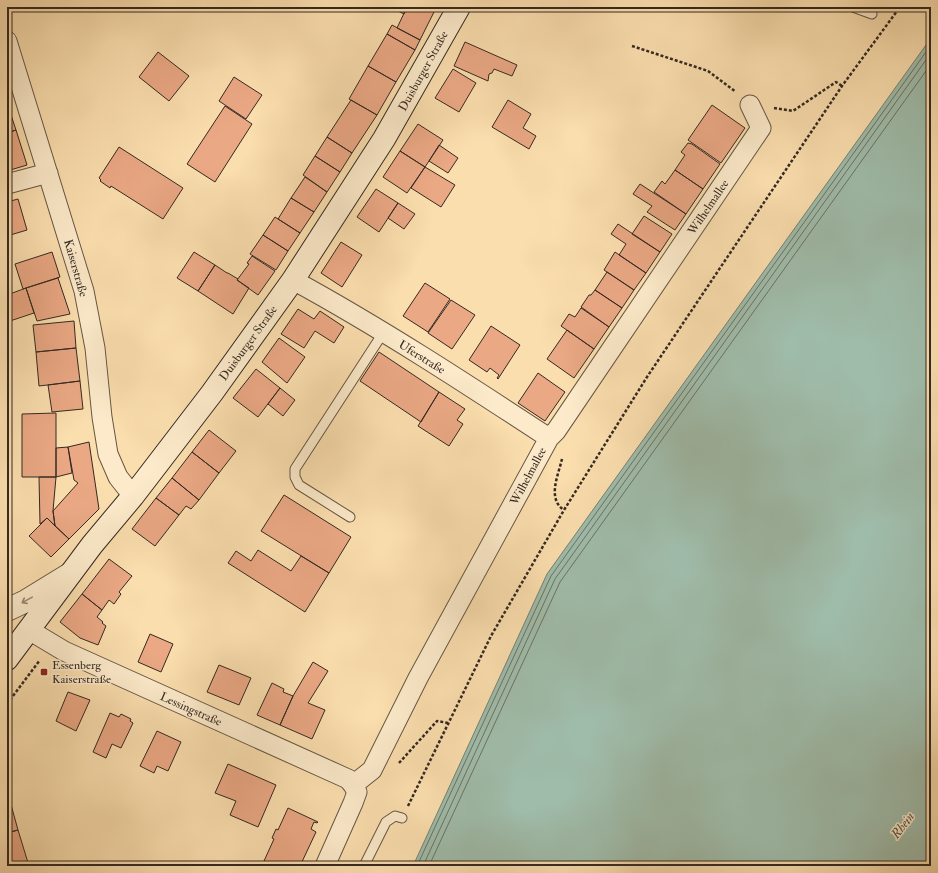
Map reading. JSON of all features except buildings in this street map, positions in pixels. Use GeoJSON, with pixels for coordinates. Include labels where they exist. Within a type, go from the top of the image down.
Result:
{"type":"FeatureCollection","features":[{"type":"Feature","properties":{"kind":"main road","name":"Duisburger Straße"},"geometry":{"type":"LineString","coordinates":[[7,659],[92,545],[133,496],[212,393],[293,280],[384,139],[459,7]]}},
{"type":"Feature","properties":{"kind":"main road"},"geometry":{"type":"LineString","coordinates":[[7,610],[26,601],[70,574]]}},
{"type":"Feature","properties":{"kind":"street","name":"Kaiserstraße"},"geometry":{"type":"LineString","coordinates":[[7,41],[84,292],[95,348],[102,417],[108,454],[118,477],[133,496]]}},
{"type":"Feature","properties":{"kind":"street","name":"Wilhelmallee"},"geometry":{"type":"LineString","coordinates":[[353,786],[372,770],[418,678],[549,438],[556,431],[761,128],[750,105]]}},
{"type":"Feature","properties":{"kind":"street"},"geometry":{"type":"LineString","coordinates":[[7,184],[48,173]]}},
{"type":"Feature","properties":{"kind":"street","name":"Uferstraße"},"geometry":{"type":"LineString","coordinates":[[293,280],[384,332],[549,438]]}},
{"type":"Feature","properties":{"kind":"street","name":"Lessingstraße"},"geometry":{"type":"LineString","coordinates":[[29,630],[64,651],[348,779],[353,786]]}},
{"type":"Feature","properties":{"kind":"street"},"geometry":{"type":"LineString","coordinates":[[325,866],[353,803],[356,792],[353,786]]}},
{"type":"Feature","properties":{"kind":"lane"},"geometry":{"type":"LineString","coordinates":[[853,7],[872,14]]}},
{"type":"Feature","properties":{"kind":"lane"},"geometry":{"type":"LineString","coordinates":[[350,517],[299,485],[295,477],[295,469],[384,332]]}},
{"type":"Feature","properties":{"kind":"lane"},"geometry":{"type":"LineString","coordinates":[[364,866],[386,822],[395,816],[402,818]]}},
{"type":"Feature","properties":{"kind":"path"},"geometry":{"type":"LineString","coordinates":[[402,818],[491,636],[564,510],[646,377],[842,86],[900,7]]}},
{"type":"Feature","properties":{"kind":"path"},"geometry":{"type":"LineString","coordinates":[[632,46],[708,71],[733,89],[750,105]]}},
{"type":"Feature","properties":{"kind":"path"},"geometry":{"type":"LineString","coordinates":[[793,111],[836,82],[842,86]]}},
{"type":"Feature","properties":{"kind":"path"},"geometry":{"type":"LineString","coordinates":[[563,452],[554,496],[559,507],[564,510]]}},
{"type":"Feature","properties":{"kind":"path"},"geometry":{"type":"LineString","coordinates":[[372,770],[389,774],[437,721],[448,722]]}},
{"type":"Feature","properties":{"kind":"water","name":"Rhein"},"geometry":{"type":"Polygon","coordinates":[[[931,38],[931,866],[413,866],[547,574],[931,38]]]}},
{"type":"Feature","properties":{"kind":"place","name":"Essenberg Kaiserstraße"},"geometry":{"type":"Point","coordinates":[44,672]}}]}
